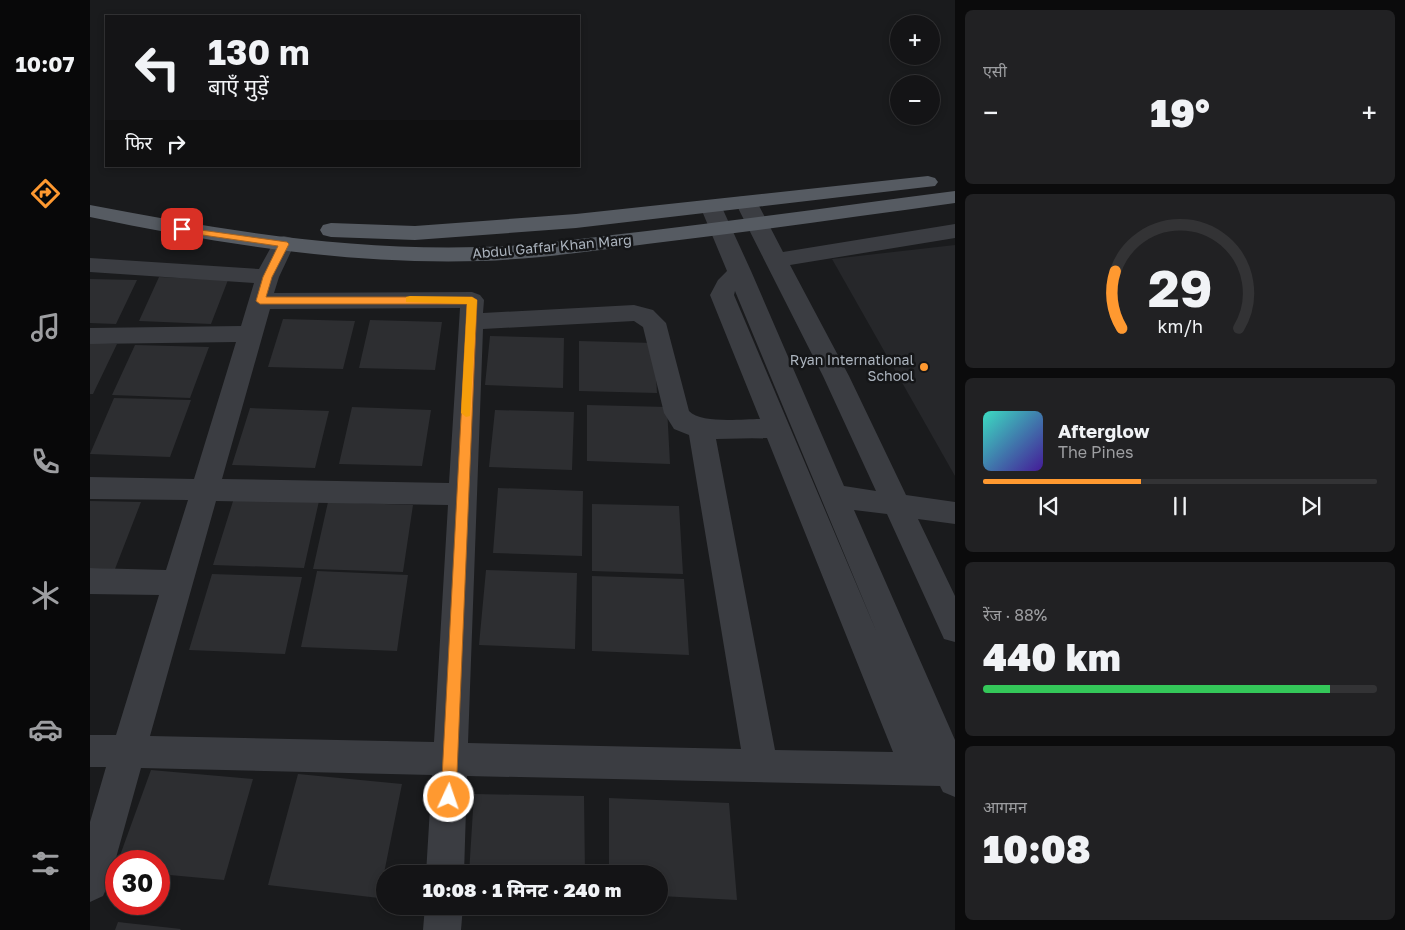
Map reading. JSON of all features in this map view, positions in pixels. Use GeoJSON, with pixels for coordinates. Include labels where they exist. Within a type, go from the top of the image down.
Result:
{"type":"FeatureCollection","features":[{"type":"Feature","properties":{"kind":"main road","name":"Abdul Gaffar Khan Marg"},"geometry":{"type":"LineString","coordinates":[[752,213],[955,178]]}},
{"type":"Feature","properties":{"kind":"main road","name":"Abdul Gaffar Khan Marg"},"geometry":{"type":"LineString","coordinates":[[90,195],[266,224],[368,232],[466,230],[576,221],[717,217],[955,197]]}},
{"type":"Feature","properties":{"kind":"main road","name":"Abdul Gaffar Khan Marg"},"geometry":{"type":"LineString","coordinates":[[90,211],[182,229],[284,244],[371,252],[478,254],[588,245],[717,217]]}},
{"type":"Feature","properties":{"kind":"street"},"geometry":{"type":"LineString","coordinates":[[752,213],[836,376],[895,505],[955,629]]}},
{"type":"Feature","properties":{"kind":"street"},"geometry":{"type":"LineString","coordinates":[[90,752],[917,769],[954,773],[717,217]]}},
{"type":"Feature","properties":{"kind":"street"},"geometry":{"type":"LineString","coordinates":[[777,260],[955,231]]}},
{"type":"Feature","properties":{"kind":"street"},"geometry":{"type":"LineString","coordinates":[[90,883],[250,334],[264,289],[284,244]]}},
{"type":"Feature","properties":{"kind":"street"},"geometry":{"type":"LineString","coordinates":[[90,265],[264,289],[472,300],[445,865]]}},
{"type":"Feature","properties":{"kind":"street"},"geometry":{"type":"LineString","coordinates":[[740,271],[726,285],[722,295],[917,769]]}},
{"type":"Feature","properties":{"kind":"street"},"geometry":{"type":"LineString","coordinates":[[470,322],[634,313],[645,316],[654,323],[676,411],[686,424],[701,428],[777,428]]}},
{"type":"Feature","properties":{"kind":"street"},"geometry":{"type":"LineString","coordinates":[[90,336],[250,334]]}},
{"type":"Feature","properties":{"kind":"street"},"geometry":{"type":"LineString","coordinates":[[701,428],[761,766]]}},
{"type":"Feature","properties":{"kind":"street"},"geometry":{"type":"LineString","coordinates":[[90,488],[463,494]]}},
{"type":"Feature","properties":{"kind":"street"},"geometry":{"type":"LineString","coordinates":[[835,496],[955,513]]}},
{"type":"Feature","properties":{"kind":"street"},"geometry":{"type":"LineString","coordinates":[[90,581],[178,583]]}},
{"type":"Feature","properties":{"kind":"street"},"geometry":{"type":"LineString","coordinates":[[442,930],[443,915]]}},
{"type":"Feature","properties":{"kind":"shaded area","name":"Ryan International School"},"geometry":{"type":"Polygon","coordinates":[[[955,245],[955,476],[832,259],[955,245]]]}},
{"type":"Feature","properties":{"kind":"building"},"geometry":{"type":"Polygon","coordinates":[[[159,277],[228,280],[211,324],[139,321],[159,277]]]}},
{"type":"Feature","properties":{"kind":"building"},"geometry":{"type":"Polygon","coordinates":[[[90,279],[137,280],[116,324],[90,323],[90,279]]]}},
{"type":"Feature","properties":{"kind":"building"},"geometry":{"type":"Polygon","coordinates":[[[283,319],[355,321],[343,369],[268,367],[283,319]]]}},
{"type":"Feature","properties":{"kind":"building"},"geometry":{"type":"Polygon","coordinates":[[[370,320],[442,322],[435,370],[359,368],[370,320]]]}},
{"type":"Feature","properties":{"kind":"building"},"geometry":{"type":"Polygon","coordinates":[[[490,336],[564,338],[563,388],[485,385],[490,336]]]}},
{"type":"Feature","properties":{"kind":"building"},"geometry":{"type":"Polygon","coordinates":[[[579,341],[654,343],[657,393],[579,391],[579,341]]]}},
{"type":"Feature","properties":{"kind":"building"},"geometry":{"type":"Polygon","coordinates":[[[90,343],[117,344],[93,394],[90,394],[90,343]]]}},
{"type":"Feature","properties":{"kind":"building"},"geometry":{"type":"Polygon","coordinates":[[[135,345],[209,347],[190,398],[112,395],[135,345]]]}},
{"type":"Feature","properties":{"kind":"building"},"geometry":{"type":"Polygon","coordinates":[[[114,398],[191,400],[170,457],[90,454],[114,398]]]}},
{"type":"Feature","properties":{"kind":"building"},"geometry":{"type":"Polygon","coordinates":[[[587,405],[667,407],[670,464],[587,461],[587,405]]]}},
{"type":"Feature","properties":{"kind":"building"},"geometry":{"type":"Polygon","coordinates":[[[352,407],[431,410],[422,466],[339,464],[352,407]]]}},
{"type":"Feature","properties":{"kind":"building"},"geometry":{"type":"Polygon","coordinates":[[[250,408],[329,411],[315,468],[232,465],[250,408]]]}},
{"type":"Feature","properties":{"kind":"building"},"geometry":{"type":"Polygon","coordinates":[[[495,410],[574,412],[572,470],[489,467],[495,410]]]}},
{"type":"Feature","properties":{"kind":"building"},"geometry":{"type":"Polygon","coordinates":[[[498,488],[583,491],[582,556],[493,553],[498,488]]]}},
{"type":"Feature","properties":{"kind":"building"},"geometry":{"type":"Polygon","coordinates":[[[234,498],[319,501],[304,568],[213,565],[234,498]]]}},
{"type":"Feature","properties":{"kind":"building"},"geometry":{"type":"Polygon","coordinates":[[[90,501],[141,502],[115,569],[90,568],[90,501]]]}},
{"type":"Feature","properties":{"kind":"building"},"geometry":{"type":"Polygon","coordinates":[[[328,502],[413,505],[403,572],[313,569],[328,502]]]}},
{"type":"Feature","properties":{"kind":"building"},"geometry":{"type":"Polygon","coordinates":[[[592,504],[679,506],[683,574],[592,571],[592,504]]]}},
{"type":"Feature","properties":{"kind":"building"},"geometry":{"type":"Polygon","coordinates":[[[486,570],[577,573],[575,649],[479,645],[486,570]]]}},
{"type":"Feature","properties":{"kind":"building"},"geometry":{"type":"Polygon","coordinates":[[[317,571],[408,575],[397,651],[301,647],[317,571]]]}},
{"type":"Feature","properties":{"kind":"building"},"geometry":{"type":"Polygon","coordinates":[[[212,574],[302,577],[285,654],[189,650],[212,574]]]}},
{"type":"Feature","properties":{"kind":"building"},"geometry":{"type":"Polygon","coordinates":[[[592,576],[684,579],[689,655],[592,651],[592,576]]]}},
{"type":"Feature","properties":{"kind":"building"},"geometry":{"type":"Polygon","coordinates":[[[151,770],[253,779],[224,880],[170,875],[170,850],[122,850],[151,770]]]}},
{"type":"Feature","properties":{"kind":"building"},"geometry":{"type":"Polygon","coordinates":[[[298,774],[402,784],[386,865],[376,865],[376,898],[268,885],[298,774]]]}},
{"type":"Feature","properties":{"kind":"building"},"geometry":{"type":"Polygon","coordinates":[[[474,794],[584,796],[585,865],[470,865],[474,794]]]}},
{"type":"Feature","properties":{"kind":"building"},"geometry":{"type":"Polygon","coordinates":[[[609,798],[729,803],[737,900],[668,896],[668,865],[609,865],[609,798]]]}},
{"type":"Feature","properties":{"kind":"building"},"geometry":{"type":"Polygon","coordinates":[[[118,922],[181,929],[115,930],[118,922]]]}},
{"type":"Feature","properties":{"kind":"slow traffic"},"geometry":{"type":"LineString","coordinates":[[410,299],[472,300],[466,413]]}},
{"type":"Feature","properties":{"kind":"place","name":"Ryan International School"},"geometry":{"type":"Point","coordinates":[924,367]}},
{"type":"Feature","properties":{"kind":"route"},"geometry":{"type":"LineString","coordinates":[[182,229],[284,244],[267,277],[260,301],[472,300],[449,797]]}}]}
